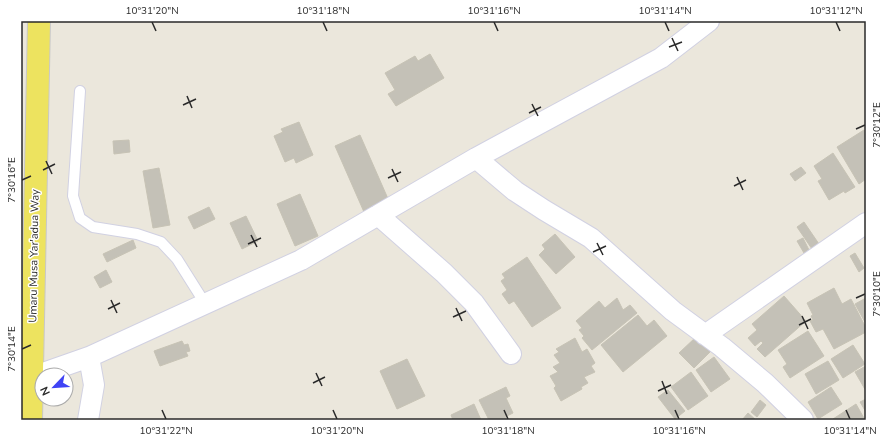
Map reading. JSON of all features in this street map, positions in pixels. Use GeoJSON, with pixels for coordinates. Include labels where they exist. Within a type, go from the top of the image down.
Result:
{"type":"FeatureCollection","features":[{"type":"Feature","properties":{"kind":"main road","name":"Umaru Musa Yar'adua Way"},"geometry":{"type":"LineString","coordinates":[[31,420],[38,21]]}},
{"type":"Feature","properties":{"kind":"street"},"geometry":{"type":"LineString","coordinates":[[32,377],[89,357],[206,305],[301,260],[476,158],[661,58],[709,21]]}},
{"type":"Feature","properties":{"kind":"street"},"geometry":{"type":"LineString","coordinates":[[476,158],[515,191],[592,238],[673,311],[765,383],[803,420]]}},
{"type":"Feature","properties":{"kind":"street"},"geometry":{"type":"LineString","coordinates":[[378,215],[444,273],[474,303],[510,354]]}},
{"type":"Feature","properties":{"kind":"street"},"geometry":{"type":"LineString","coordinates":[[705,335],[866,223]]}},
{"type":"Feature","properties":{"kind":"street"},"geometry":{"type":"LineString","coordinates":[[88,420],[94,386],[89,357]]}},
{"type":"Feature","properties":{"kind":"lane"},"geometry":{"type":"LineString","coordinates":[[80,91],[73,196],[80,218],[93,227],[137,234],[161,242],[177,258],[206,305]]}},
{"type":"Feature","properties":{"kind":"building"},"geometry":{"type":"Polygon","coordinates":[[[430,54],[444,78],[396,106],[388,94],[395,90],[385,73],[415,56],[418,61],[430,54]]]}},
{"type":"Feature","properties":{"kind":"building"},"geometry":{"type":"Polygon","coordinates":[[[299,122],[313,155],[296,163],[294,158],[285,162],[274,136],[283,132],[281,129],[299,122]]]}},
{"type":"Feature","properties":{"kind":"building"},"geometry":{"type":"Polygon","coordinates":[[[864,130],[866,133],[866,179],[859,184],[837,147],[864,130]]]}},
{"type":"Feature","properties":{"kind":"building"},"geometry":{"type":"Polygon","coordinates":[[[360,135],[389,201],[364,212],[335,146],[360,135]]]}},
{"type":"Feature","properties":{"kind":"building"},"geometry":{"type":"Polygon","coordinates":[[[129,140],[130,152],[114,154],[113,141],[129,140]]]}},
{"type":"Feature","properties":{"kind":"building"},"geometry":{"type":"Polygon","coordinates":[[[833,153],[855,187],[845,193],[844,191],[829,200],[818,181],[822,179],[814,166],[833,153]]]}},
{"type":"Feature","properties":{"kind":"building"},"geometry":{"type":"Polygon","coordinates":[[[801,167],[806,173],[795,181],[790,174],[801,167]]]}},
{"type":"Feature","properties":{"kind":"building"},"geometry":{"type":"Polygon","coordinates":[[[159,168],[170,225],[153,228],[143,171],[159,168]]]}},
{"type":"Feature","properties":{"kind":"building"},"geometry":{"type":"Polygon","coordinates":[[[300,194],[318,236],[295,246],[277,204],[300,194]]]}},
{"type":"Feature","properties":{"kind":"building"},"geometry":{"type":"Polygon","coordinates":[[[209,207],[215,219],[194,229],[188,217],[209,207]]]}},
{"type":"Feature","properties":{"kind":"building"},"geometry":{"type":"Polygon","coordinates":[[[246,216],[258,241],[242,249],[230,223],[246,216]]]}},
{"type":"Feature","properties":{"kind":"building"},"geometry":{"type":"Polygon","coordinates":[[[804,222],[819,244],[812,249],[797,227],[804,222]]]}},
{"type":"Feature","properties":{"kind":"building"},"geometry":{"type":"Polygon","coordinates":[[[555,234],[575,257],[556,274],[539,255],[545,249],[542,245],[555,234]]]}},
{"type":"Feature","properties":{"kind":"building"},"geometry":{"type":"Polygon","coordinates":[[[803,238],[809,250],[804,253],[797,241],[803,238]]]}},
{"type":"Feature","properties":{"kind":"building"},"geometry":{"type":"Polygon","coordinates":[[[133,240],[136,248],[107,262],[103,254],[133,240]]]}},
{"type":"Feature","properties":{"kind":"building"},"geometry":{"type":"Polygon","coordinates":[[[855,253],[864,268],[859,272],[850,256],[855,253]]]}},
{"type":"Feature","properties":{"kind":"building"},"geometry":{"type":"Polygon","coordinates":[[[527,257],[561,308],[532,327],[514,301],[509,304],[502,294],[507,290],[501,281],[505,278],[502,274],[527,257]]]}},
{"type":"Feature","properties":{"kind":"building"},"geometry":{"type":"Polygon","coordinates":[[[106,270],[112,282],[100,288],[94,277],[106,270]]]}},
{"type":"Feature","properties":{"kind":"building"},"geometry":{"type":"Polygon","coordinates":[[[834,288],[842,304],[851,299],[866,328],[866,332],[834,349],[823,329],[816,332],[810,321],[813,320],[811,316],[813,315],[807,303],[834,288]]]}},
{"type":"Feature","properties":{"kind":"building"},"geometry":{"type":"Polygon","coordinates":[[[784,296],[806,321],[765,357],[757,349],[763,343],[761,341],[755,346],[748,338],[757,330],[752,324],[784,296]]]}},
{"type":"Feature","properties":{"kind":"building"},"geometry":{"type":"Polygon","coordinates":[[[617,298],[623,310],[630,305],[637,313],[592,350],[582,338],[584,336],[579,330],[582,328],[576,321],[599,301],[605,308],[617,298]]]}},
{"type":"Feature","properties":{"kind":"building"},"geometry":{"type":"Polygon","coordinates":[[[866,298],[866,324],[855,304],[866,298]]]}},
{"type":"Feature","properties":{"kind":"building"},"geometry":{"type":"Polygon","coordinates":[[[638,315],[647,326],[654,320],[667,336],[623,372],[601,345],[638,315]]]}},
{"type":"Feature","properties":{"kind":"building"},"geometry":{"type":"Polygon","coordinates":[[[808,331],[824,356],[790,378],[783,367],[787,364],[778,350],[808,331]]]}},
{"type":"Feature","properties":{"kind":"building"},"geometry":{"type":"Polygon","coordinates":[[[696,337],[711,351],[694,368],[679,353],[696,337]]]}},
{"type":"Feature","properties":{"kind":"building"},"geometry":{"type":"Polygon","coordinates":[[[575,338],[582,352],[587,349],[595,363],[591,366],[595,372],[584,377],[588,383],[581,387],[582,389],[561,401],[554,388],[556,386],[550,376],[558,372],[553,367],[560,363],[554,355],[559,352],[556,349],[575,338]]]}},
{"type":"Feature","properties":{"kind":"building"},"geometry":{"type":"Polygon","coordinates":[[[182,341],[184,345],[188,344],[190,351],[186,352],[188,356],[160,366],[154,351],[182,341]]]}},
{"type":"Feature","properties":{"kind":"building"},"geometry":{"type":"Polygon","coordinates":[[[853,345],[865,364],[843,378],[831,359],[853,345]]]}},
{"type":"Feature","properties":{"kind":"building"},"geometry":{"type":"Polygon","coordinates":[[[714,357],[730,379],[711,392],[696,370],[714,357]]]}},
{"type":"Feature","properties":{"kind":"building"},"geometry":{"type":"Polygon","coordinates":[[[407,359],[425,396],[397,409],[380,371],[407,359]]]}},
{"type":"Feature","properties":{"kind":"building"},"geometry":{"type":"Polygon","coordinates":[[[828,361],[839,380],[816,394],[805,374],[828,361]]]}},
{"type":"Feature","properties":{"kind":"building"},"geometry":{"type":"Polygon","coordinates":[[[866,366],[866,391],[855,372],[866,366]]]}},
{"type":"Feature","properties":{"kind":"building"},"geometry":{"type":"Polygon","coordinates":[[[691,372],[708,396],[688,410],[671,387],[691,372]]]}},
{"type":"Feature","properties":{"kind":"building"},"geometry":{"type":"Polygon","coordinates":[[[506,387],[510,396],[506,398],[513,413],[505,417],[507,420],[489,420],[479,400],[506,387]]]}},
{"type":"Feature","properties":{"kind":"building"},"geometry":{"type":"Polygon","coordinates":[[[831,387],[842,404],[818,419],[808,402],[831,387]]]}},
{"type":"Feature","properties":{"kind":"building"},"geometry":{"type":"Polygon","coordinates":[[[668,390],[685,411],[675,419],[658,397],[668,390]]]}},
{"type":"Feature","properties":{"kind":"building"},"geometry":{"type":"Polygon","coordinates":[[[866,399],[866,412],[860,402],[866,399]]]}},
{"type":"Feature","properties":{"kind":"building"},"geometry":{"type":"Polygon","coordinates":[[[760,400],[766,405],[757,417],[751,412],[760,400]]]}},
{"type":"Feature","properties":{"kind":"building"},"geometry":{"type":"Polygon","coordinates":[[[474,404],[481,420],[453,420],[451,415],[474,404]]]}},
{"type":"Feature","properties":{"kind":"building"},"geometry":{"type":"Polygon","coordinates":[[[856,404],[865,420],[833,419],[856,404]]]}},
{"type":"Feature","properties":{"kind":"building"},"geometry":{"type":"Polygon","coordinates":[[[748,413],[756,420],[742,420],[748,413]]]}}]}
